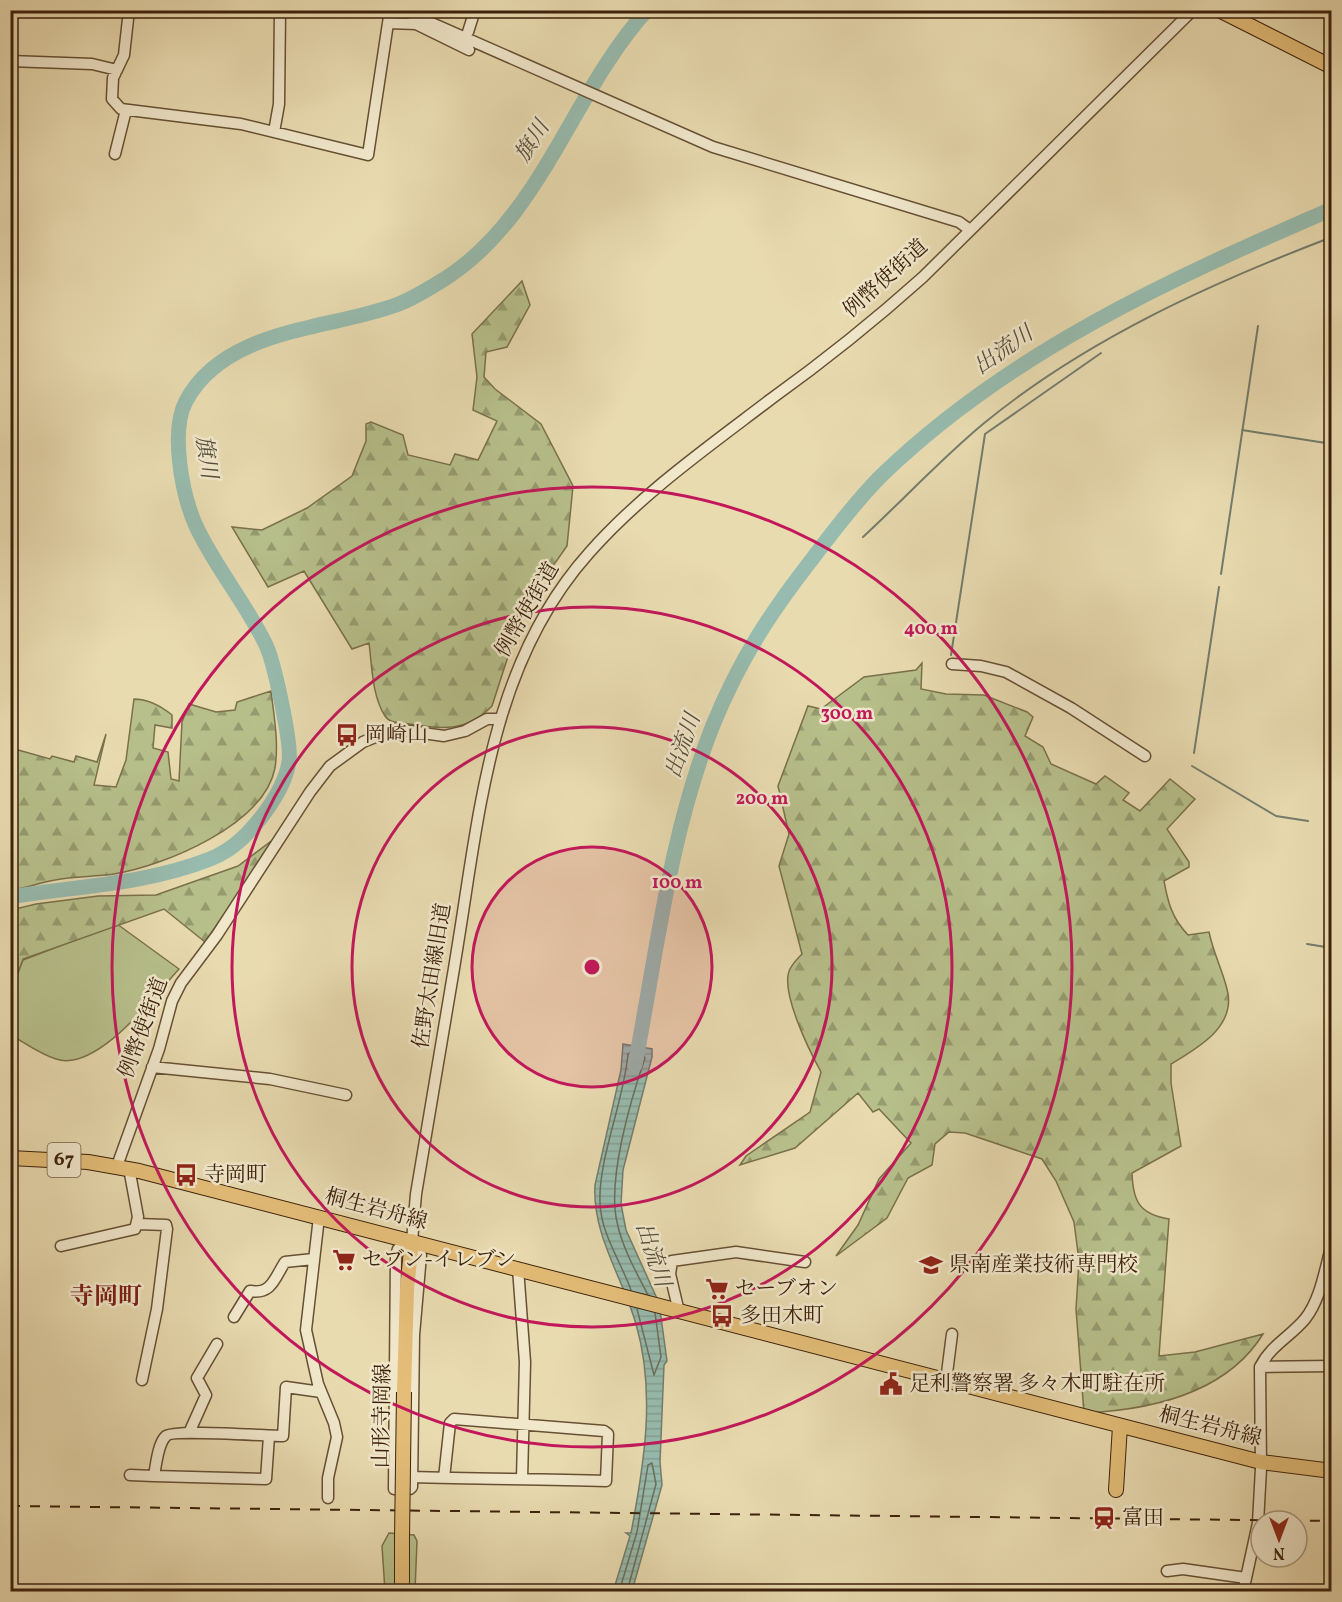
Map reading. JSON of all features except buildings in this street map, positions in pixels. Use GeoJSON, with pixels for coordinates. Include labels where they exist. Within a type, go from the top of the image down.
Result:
{"type":"FeatureCollection","features":[{"type":"Feature","properties":{"kind":"main road"},"geometry":{"type":"LineString","coordinates":[[1219,10],[1332,67]]}},
{"type":"Feature","properties":{"kind":"main road","name":"67"},"geometry":{"type":"LineString","coordinates":[[10,1158],[75,1161],[123,1167]]}},
{"type":"Feature","properties":{"kind":"main road","name":"桐生岩舟線"},"geometry":{"type":"LineString","coordinates":[[123,1167],[1261,1462],[1332,1471]]}},
{"type":"Feature","properties":{"kind":"main road","name":"山形寺岡線"},"geometry":{"type":"LineString","coordinates":[[402,1592],[404,1392],[407,1289],[412,1241]]}},
{"type":"Feature","properties":{"kind":"main road"},"geometry":{"type":"LineString","coordinates":[[1116,1490],[1120,1426]]}},
{"type":"Feature","properties":{"kind":"street"},"geometry":{"type":"LineString","coordinates":[[129,10],[124,55],[111,85],[112,99],[126,110],[211,118],[368,154],[390,10]]}},
{"type":"Feature","properties":{"kind":"street"},"geometry":{"type":"LineString","coordinates":[[274,132],[279,104],[280,10]]}},
{"type":"Feature","properties":{"kind":"street"},"geometry":{"type":"LineString","coordinates":[[402,10],[748,160],[959,222],[970,230]]}},
{"type":"Feature","properties":{"kind":"street"},"geometry":{"type":"LineString","coordinates":[[468,32],[475,10]]}},
{"type":"Feature","properties":{"kind":"street","name":"例幣使街道"},"geometry":{"type":"LineString","coordinates":[[123,1167],[172,1001],[181,983],[217,935],[330,765],[363,742],[395,729],[444,736],[465,731],[487,719],[498,719],[516,671],[552,602],[587,555],[611,529],[718,439],[884,312],[1193,10]]}},
{"type":"Feature","properties":{"kind":"street"},"geometry":{"type":"LineString","coordinates":[[389,22],[416,24],[465,46]]}},
{"type":"Feature","properties":{"kind":"street"},"geometry":{"type":"LineString","coordinates":[[10,60],[92,64],[117,70]]}},
{"type":"Feature","properties":{"kind":"street"},"geometry":{"type":"LineString","coordinates":[[116,154],[126,110]]}},
{"type":"Feature","properties":{"kind":"street"},"geometry":{"type":"LineString","coordinates":[[952,664],[981,666],[1006,672],[1071,708],[1145,756]]}},
{"type":"Feature","properties":{"kind":"street","name":"佐野太田線旧道"},"geometry":{"type":"LineString","coordinates":[[412,1241],[416,1194],[476,826],[498,719]]}},
{"type":"Feature","properties":{"kind":"street"},"geometry":{"type":"LineString","coordinates":[[152,1066],[270,1079],[346,1095]]}},
{"type":"Feature","properties":{"kind":"street"},"geometry":{"type":"LineString","coordinates":[[123,1167],[138,1224]]}},
{"type":"Feature","properties":{"kind":"street"},"geometry":{"type":"LineString","coordinates":[[319,1217],[306,1330],[310,1357],[337,1437],[328,1478],[328,1498]]}},
{"type":"Feature","properties":{"kind":"street"},"geometry":{"type":"LineString","coordinates":[[61,1246],[132,1231],[138,1224]]}},
{"type":"Feature","properties":{"kind":"street"},"geometry":{"type":"LineString","coordinates":[[138,1224],[166,1225],[167,1229],[157,1310],[142,1380]]}},
{"type":"Feature","properties":{"kind":"street"},"geometry":{"type":"LineString","coordinates":[[412,1241],[421,1255],[414,1335],[412,1478],[410,1489],[394,1489],[396,1255],[398,1249],[412,1241]]}},
{"type":"Feature","properties":{"kind":"street"},"geometry":{"type":"LineString","coordinates":[[1243,1592],[1258,1523],[1261,1462],[1260,1366],[1267,1353],[1305,1319],[1317,1297],[1332,1244]]}},
{"type":"Feature","properties":{"kind":"street"},"geometry":{"type":"LineString","coordinates":[[679,1312],[670,1274],[672,1261],[736,1252],[805,1262]]}},
{"type":"Feature","properties":{"kind":"street"},"geometry":{"type":"LineString","coordinates":[[234,1317],[250,1291],[258,1293],[271,1287],[285,1262],[313,1260]]}},
{"type":"Feature","properties":{"kind":"street"},"geometry":{"type":"LineString","coordinates":[[518,1268],[525,1362],[522,1479]]}},
{"type":"Feature","properties":{"kind":"street"},"geometry":{"type":"LineString","coordinates":[[946,1381],[952,1334]]}},
{"type":"Feature","properties":{"kind":"street"},"geometry":{"type":"LineString","coordinates":[[189,1433],[206,1395],[197,1378],[217,1344]]}},
{"type":"Feature","properties":{"kind":"street"},"geometry":{"type":"LineString","coordinates":[[1260,1366],[1332,1366]]}},
{"type":"Feature","properties":{"kind":"street"},"geometry":{"type":"LineString","coordinates":[[154,1476],[163,1439],[171,1433],[284,1436],[286,1387],[321,1392]]}},
{"type":"Feature","properties":{"kind":"street"},"geometry":{"type":"LineString","coordinates":[[412,1478],[606,1481],[609,1436],[604,1431],[458,1419],[451,1421],[444,1478]]}},
{"type":"Feature","properties":{"kind":"street"},"geometry":{"type":"LineString","coordinates":[[130,1475],[266,1479],[269,1436]]}},
{"type":"Feature","properties":{"kind":"street"},"geometry":{"type":"LineString","coordinates":[[1167,1571],[1183,1569],[1246,1578]]}},
{"type":"Feature","properties":{"kind":"green space"},"geometry":{"type":"Polygon","coordinates":[[[522,281],[530,305],[507,347],[486,352],[484,377],[495,389],[541,424],[573,486],[567,546],[524,607],[492,706],[474,720],[454,727],[444,728],[393,722],[387,719],[377,699],[369,643],[352,649],[304,571],[268,587],[232,527],[262,530],[307,508],[352,476],[366,441],[366,424],[371,422],[403,435],[408,455],[450,465],[455,454],[478,460],[497,421],[473,410],[477,377],[472,334],[522,281]]]}},
{"type":"Feature","properties":{"kind":"green space"},"geometry":{"type":"Polygon","coordinates":[[[922,663],[921,689],[946,694],[984,695],[1027,712],[1033,717],[1025,736],[1043,747],[1051,764],[1096,784],[1105,776],[1129,793],[1123,800],[1140,811],[1170,779],[1195,799],[1167,829],[1189,862],[1189,867],[1164,881],[1172,910],[1188,935],[1209,932],[1229,1002],[1221,1025],[1213,1034],[1193,1051],[1171,1064],[1171,1083],[1181,1146],[1132,1173],[1134,1191],[1136,1199],[1144,1210],[1169,1219],[1159,1356],[1195,1352],[1263,1334],[1229,1371],[1208,1385],[1184,1395],[1135,1408],[1084,1413],[1076,1309],[1079,1261],[1074,1222],[1056,1181],[1042,1159],[965,1133],[949,1132],[935,1144],[932,1165],[908,1178],[887,1218],[836,1256],[858,1225],[879,1179],[911,1143],[879,1109],[873,1112],[858,1093],[795,1148],[740,1165],[746,1156],[810,1112],[821,1072],[797,1021],[789,991],[790,969],[802,954],[779,866],[789,834],[778,786],[808,706],[821,709],[864,677],[916,670],[922,663]]]}},
{"type":"Feature","properties":{"kind":"green space"},"geometry":{"type":"Polygon","coordinates":[[[271,691],[276,739],[275,768],[267,789],[252,807],[232,824],[209,839],[159,862],[114,874],[62,879],[11,890],[11,748],[50,759],[52,756],[74,762],[76,756],[97,762],[106,734],[94,785],[116,787],[126,760],[134,699],[145,700],[160,706],[172,715],[172,728],[155,725],[153,748],[168,752],[171,779],[179,781],[182,722],[189,704],[216,712],[235,710],[237,702],[271,691]]]}},
{"type":"Feature","properties":{"kind":"green space"},"geometry":{"type":"Polygon","coordinates":[[[278,836],[205,942],[164,909],[23,959],[11,992],[11,910],[36,904],[98,896],[156,895],[238,866],[278,836]]]}},
{"type":"Feature","properties":{"kind":"green space"},"geometry":{"type":"Polygon","coordinates":[[[117,924],[179,969],[140,1013],[107,1044],[72,1060],[50,1057],[11,1035],[10,992],[23,960],[117,924]]]}},
{"type":"Feature","properties":{"kind":"green space"},"geometry":{"type":"Polygon","coordinates":[[[389,1533],[414,1535],[417,1541],[415,1591],[408,1591],[409,1538],[396,1537],[395,1591],[385,1591],[382,1546],[389,1533]]]}},
{"type":"Feature","properties":{"kind":"water"},"geometry":{"type":"Polygon","coordinates":[[[623,1044],[652,1049],[652,1057],[623,1170],[621,1204],[626,1230],[659,1303],[667,1361],[664,1365],[660,1462],[662,1485],[632,1591],[613,1592],[630,1536],[626,1533],[631,1533],[636,1507],[644,1455],[647,1403],[642,1350],[636,1324],[603,1239],[595,1203],[595,1185],[621,1070],[623,1044]]]}},
{"type":"Feature","properties":{"kind":"waterway","name":"旗川"},"geometry":{"type":"LineString","coordinates":[[10,897],[137,879],[210,859],[227,851],[248,833],[266,811],[280,788],[289,762],[282,702],[265,643],[204,541],[186,498],[178,446],[181,414],[186,401],[203,377],[226,359],[252,345],[280,335],[401,303],[438,283],[473,258],[503,227],[529,193],[596,80],[620,44],[647,10]]}},
{"type":"Feature","properties":{"kind":"waterway","name":"出流川"},"geometry":{"type":"LineString","coordinates":[[635,1065],[675,850],[698,766],[713,725],[757,637],[797,578],[863,495],[930,432],[1037,355],[1152,292],[1271,235],[1332,209]]}},
{"type":"Feature","properties":{"kind":"waterway"},"geometry":{"type":"LineString","coordinates":[[863,537],[983,424],[1063,366],[1106,340],[1194,295],[1332,237]]}},
{"type":"Feature","properties":{"kind":"waterway"},"geometry":{"type":"LineString","coordinates":[[1221,574],[1258,326]]}},
{"type":"Feature","properties":{"kind":"waterway"},"geometry":{"type":"LineString","coordinates":[[951,655],[985,434],[1101,353]]}},
{"type":"Feature","properties":{"kind":"waterway"},"geometry":{"type":"LineString","coordinates":[[1242,430],[1332,444]]}},
{"type":"Feature","properties":{"kind":"waterway"},"geometry":{"type":"LineString","coordinates":[[1194,753],[1219,587]]}},
{"type":"Feature","properties":{"kind":"waterway"},"geometry":{"type":"LineString","coordinates":[[1192,766],[1276,816],[1308,821]]}},
{"type":"Feature","properties":{"kind":"waterway"},"geometry":{"type":"LineString","coordinates":[[1307,944],[1332,948]]}},
{"type":"Feature","properties":{"kind":"railway"},"geometry":{"type":"LineString","coordinates":[[10,1506],[1332,1521]]}},
{"type":"Feature","properties":{"kind":"place","name":"岡崎山"},"geometry":{"type":"Point","coordinates":[347,735]}},
{"type":"Feature","properties":{"kind":"place","name":"寺岡町"},"geometry":{"type":"Point","coordinates":[186,1175]}},
{"type":"Feature","properties":{"kind":"place","name":"セブン-イレブン"},"geometry":{"type":"Point","coordinates":[344,1260]}},
{"type":"Feature","properties":{"kind":"place","name":"県南産業技術専門校"},"geometry":{"type":"Point","coordinates":[931,1265]}},
{"type":"Feature","properties":{"kind":"place","name":"セーブオン"},"geometry":{"type":"Point","coordinates":[717,1289]}},
{"type":"Feature","properties":{"kind":"place","name":"多田木町"},"geometry":{"type":"Point","coordinates":[722,1316]}},
{"type":"Feature","properties":{"kind":"place","name":"足利警察署 多々木町駐在所"},"geometry":{"type":"Point","coordinates":[891,1384]}},
{"type":"Feature","properties":{"kind":"place","name":"富田"},"geometry":{"type":"Point","coordinates":[1104,1518]}},
{"type":"Feature","properties":{"kind":"district","name":"寺岡町"},"geometry":{"type":"Point","coordinates":[106,1298]}}]}
